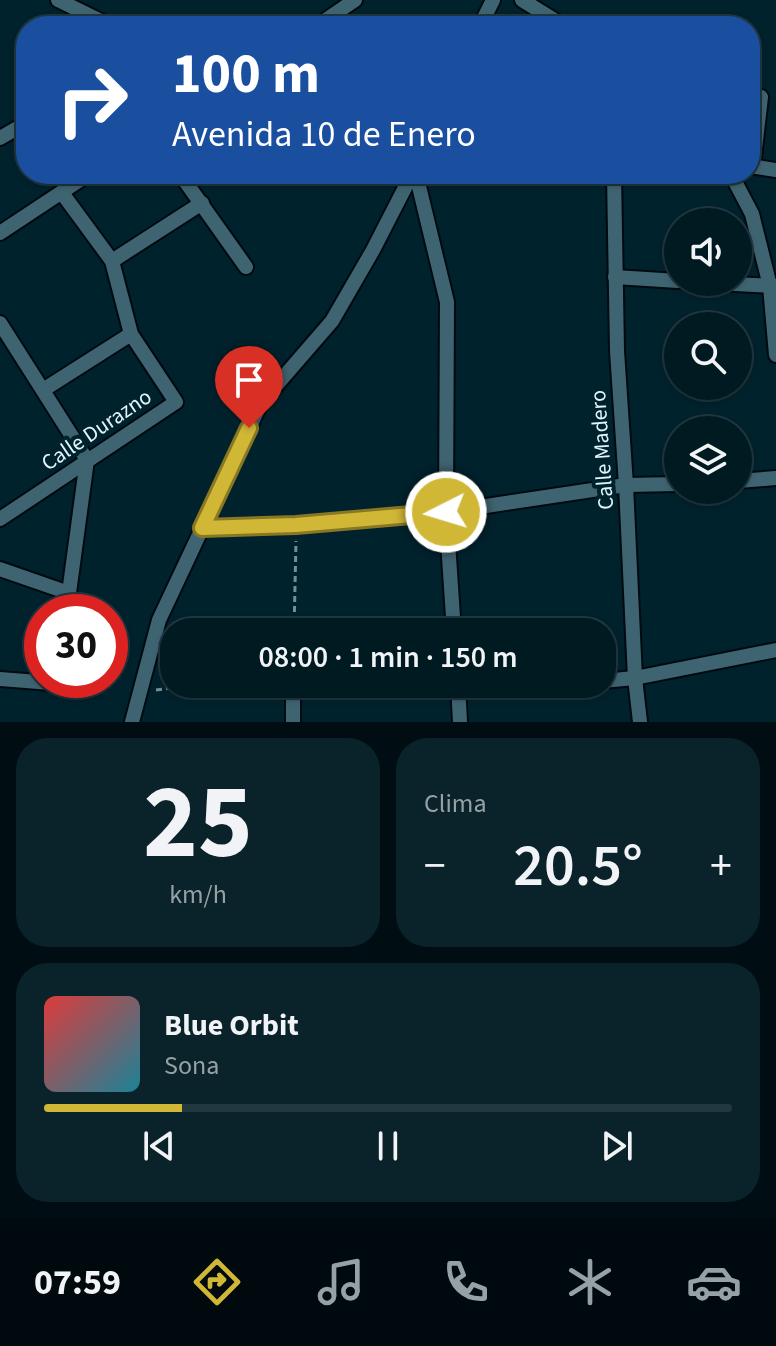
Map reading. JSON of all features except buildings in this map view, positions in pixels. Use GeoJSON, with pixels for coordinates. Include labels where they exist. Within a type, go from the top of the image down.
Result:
{"type":"FeatureCollection","features":[{"type":"Feature","properties":{"kind":"street"},"geometry":{"type":"LineString","coordinates":[[58,0],[91,16]]}},
{"type":"Feature","properties":{"kind":"street"},"geometry":{"type":"LineString","coordinates":[[332,16],[355,0]]}},
{"type":"Feature","properties":{"kind":"street"},"geometry":{"type":"LineString","coordinates":[[522,0],[548,16]]}},
{"type":"Feature","properties":{"kind":"street"},"geometry":{"type":"LineString","coordinates":[[760,104],[761,97]]}},
{"type":"Feature","properties":{"kind":"street"},"geometry":{"type":"LineString","coordinates":[[0,233],[75,184]]}},
{"type":"Feature","properties":{"kind":"street"},"geometry":{"type":"LineString","coordinates":[[188,184],[246,267]]}},
{"type":"Feature","properties":{"kind":"street"},"geometry":{"type":"LineString","coordinates":[[132,722],[159,620],[261,403],[332,321],[409,184]]}},
{"type":"Feature","properties":{"kind":"street"},"geometry":{"type":"LineString","coordinates":[[417,184],[447,302],[446,512],[453,618]]}},
{"type":"Feature","properties":{"kind":"street","name":"Calle Madero"},"geometry":{"type":"LineString","coordinates":[[614,184],[617,351],[640,722]]}},
{"type":"Feature","properties":{"kind":"street"},"geometry":{"type":"LineString","coordinates":[[736,184],[752,214],[773,286],[776,355]]}},
{"type":"Feature","properties":{"kind":"street"},"geometry":{"type":"LineString","coordinates":[[43,390],[131,334],[112,261],[62,193]]}},
{"type":"Feature","properties":{"kind":"street"},"geometry":{"type":"LineString","coordinates":[[112,261],[202,203]]}},
{"type":"Feature","properties":{"kind":"street"},"geometry":{"type":"LineString","coordinates":[[615,277],[664,280]]}},
{"type":"Feature","properties":{"kind":"street"},"geometry":{"type":"LineString","coordinates":[[752,285],[773,286]]}},
{"type":"Feature","properties":{"kind":"street"},"geometry":{"type":"LineString","coordinates":[[0,569],[69,593],[87,460],[1,329]]}},
{"type":"Feature","properties":{"kind":"street","name":"Calle Durazno"},"geometry":{"type":"LineString","coordinates":[[0,519],[176,402],[131,334]]}},
{"type":"Feature","properties":{"kind":"street"},"geometry":{"type":"LineString","coordinates":[[752,480],[776,478]]}},
{"type":"Feature","properties":{"kind":"street"},"geometry":{"type":"LineString","coordinates":[[202,528],[296,525],[446,512],[626,485],[664,484]]}},
{"type":"Feature","properties":{"kind":"street"},"geometry":{"type":"LineString","coordinates":[[616,680],[776,650]]}},
{"type":"Feature","properties":{"kind":"street"},"geometry":{"type":"LineString","coordinates":[[0,679],[24,680]]}},
{"type":"Feature","properties":{"kind":"street"},"geometry":{"type":"LineString","coordinates":[[293,698],[293,722]]}},
{"type":"Feature","properties":{"kind":"street"},"geometry":{"type":"LineString","coordinates":[[459,698],[460,722]]}},
{"type":"Feature","properties":{"kind":"path"},"geometry":{"type":"LineString","coordinates":[[294,618],[296,525]]}},
{"type":"Feature","properties":{"kind":"path"},"geometry":{"type":"LineString","coordinates":[[141,692],[160,689]]}},
{"type":"Feature","properties":{"kind":"route"},"geometry":{"type":"LineString","coordinates":[[249,428],[202,528],[296,525],[446,512]]}}]}
